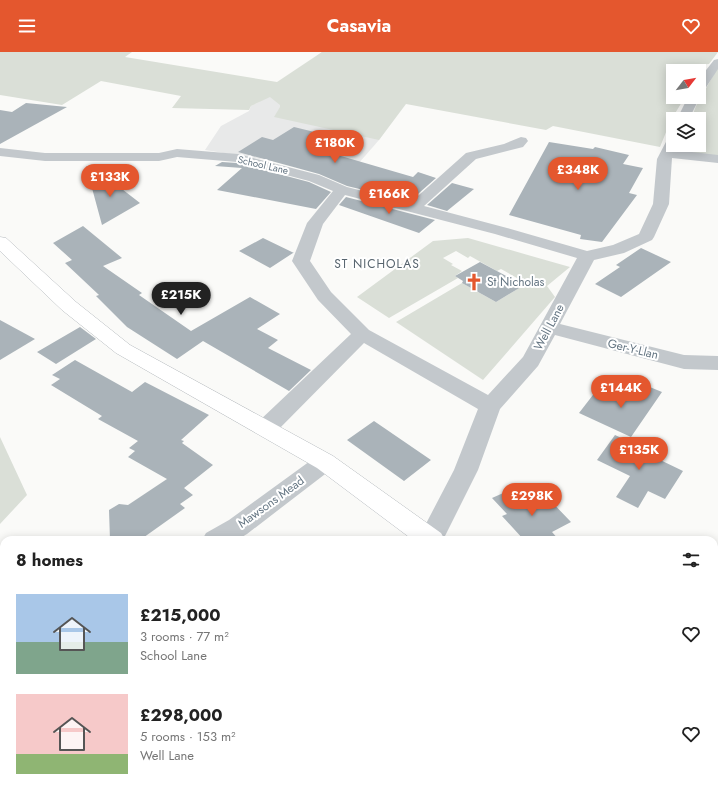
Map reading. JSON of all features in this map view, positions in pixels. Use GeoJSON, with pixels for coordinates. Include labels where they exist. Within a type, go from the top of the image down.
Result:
{"type":"FeatureCollection","features":[{"type":"Feature","properties":{"kind":"main road"},"geometry":{"type":"LineString","coordinates":[[0,242],[69,306],[123,349],[325,462],[426,536]]}},
{"type":"Feature","properties":{"kind":"street"},"geometry":{"type":"LineString","coordinates":[[706,77],[718,62]]}},
{"type":"Feature","properties":{"kind":"street"},"geometry":{"type":"LineString","coordinates":[[412,209],[471,156],[508,147],[521,142]]}},
{"type":"Feature","properties":{"kind":"street","name":"School Lane"},"geometry":{"type":"LineString","coordinates":[[0,152],[45,157],[159,157],[177,153],[238,158],[314,178],[342,190],[501,231],[587,256]]}},
{"type":"Feature","properties":{"kind":"street"},"geometry":{"type":"LineString","coordinates":[[587,256],[618,249],[646,237],[662,204],[664,159],[668,152]]}},
{"type":"Feature","properties":{"kind":"street"},"geometry":{"type":"LineString","coordinates":[[690,152],[718,159]]}},
{"type":"Feature","properties":{"kind":"street"},"geometry":{"type":"LineString","coordinates":[[342,190],[315,223],[301,261],[324,296],[362,334],[490,406]]}},
{"type":"Feature","properties":{"kind":"street","name":"Well Lane"},"geometry":{"type":"LineString","coordinates":[[433,536],[466,470],[490,406],[531,361],[587,256]]}},
{"type":"Feature","properties":{"kind":"street","name":"Ger-Y-Llan"},"geometry":{"type":"LineString","coordinates":[[548,327],[684,362],[718,363]]}},
{"type":"Feature","properties":{"kind":"street"},"geometry":{"type":"LineString","coordinates":[[266,428],[324,373],[362,334]]}},
{"type":"Feature","properties":{"kind":"street","name":"Mawsons Mead"},"geometry":{"type":"LineString","coordinates":[[222,536],[238,527],[325,462]]}},
{"type":"Feature","properties":{"kind":"shaded area"},"geometry":{"type":"Polygon","coordinates":[[[0,52],[132,52],[125,57],[277,82],[322,52],[718,52],[709,64],[666,64],[666,104],[681,104],[676,112],[666,112],[666,132],[660,147],[553,126],[546,130],[406,104],[379,140],[274,117],[280,105],[270,97],[251,106],[249,110],[172,108],[181,96],[101,81],[62,105],[0,95],[0,52]]]}},
{"type":"Feature","properties":{"kind":"shaded area"},"geometry":{"type":"Polygon","coordinates":[[[322,52],[436,52],[405,104],[379,140],[358,164],[266,156],[260,159],[205,150],[221,126],[249,111],[251,106],[259,102],[322,52]]]}},
{"type":"Feature","properties":{"kind":"shaded area"},"geometry":{"type":"Polygon","coordinates":[[[718,67],[718,157],[690,152],[706,152],[706,112],[694,112],[697,104],[706,104],[706,88],[718,67]]]}},
{"type":"Feature","properties":{"kind":"shaded area"},"geometry":{"type":"Polygon","coordinates":[[[468,238],[570,267],[547,286],[555,297],[483,380],[396,322],[462,283],[496,302],[521,287],[512,281],[517,278],[501,269],[497,271],[470,256],[468,258],[456,251],[443,258],[453,264],[451,265],[462,271],[455,276],[458,278],[389,318],[357,297],[433,241],[468,238]]]}},
{"type":"Feature","properties":{"kind":"shaded area"},"geometry":{"type":"Polygon","coordinates":[[[0,437],[27,495],[0,524],[0,437]]]}},
{"type":"Feature","properties":{"kind":"building"},"geometry":{"type":"Polygon","coordinates":[[[26,103],[67,107],[0,144],[0,110],[12,112],[26,103]]]}},
{"type":"Feature","properties":{"kind":"building"},"geometry":{"type":"Polygon","coordinates":[[[294,127],[335,137],[323,146],[339,150],[334,154],[413,177],[418,172],[436,178],[410,201],[347,186],[319,174],[238,152],[262,137],[273,140],[294,127]]]}},
{"type":"Feature","properties":{"kind":"building"},"geometry":{"type":"Polygon","coordinates":[[[549,142],[593,149],[595,147],[629,155],[623,164],[643,168],[629,193],[637,195],[602,242],[580,239],[581,235],[509,215],[549,142]]]}},
{"type":"Feature","properties":{"kind":"building"},"geometry":{"type":"Polygon","coordinates":[[[222,162],[237,163],[309,182],[331,192],[316,209],[217,190],[242,168],[215,166],[222,162]]]}},
{"type":"Feature","properties":{"kind":"building"},"geometry":{"type":"Polygon","coordinates":[[[86,166],[106,181],[109,179],[140,203],[102,225],[86,166]]]}},
{"type":"Feature","properties":{"kind":"building"},"geometry":{"type":"Polygon","coordinates":[[[452,183],[474,189],[447,211],[427,205],[452,183]]]}},
{"type":"Feature","properties":{"kind":"building"},"geometry":{"type":"Polygon","coordinates":[[[346,197],[435,220],[419,233],[339,205],[346,197]]]}},
{"type":"Feature","properties":{"kind":"building"},"geometry":{"type":"Polygon","coordinates":[[[83,226],[122,258],[103,266],[142,293],[139,295],[191,331],[250,297],[280,314],[257,329],[278,340],[268,348],[311,370],[289,391],[203,341],[177,359],[127,327],[96,296],[99,295],[65,263],[72,260],[53,243],[83,226]]]}},
{"type":"Feature","properties":{"kind":"building"},"geometry":{"type":"Polygon","coordinates":[[[263,238],[294,253],[270,268],[239,251],[263,238]]]}},
{"type":"Feature","properties":{"kind":"building"},"geometry":{"type":"Polygon","coordinates":[[[641,248],[671,262],[621,297],[595,284],[620,267],[616,265],[641,248]]]}},
{"type":"Feature","properties":{"kind":"building"},"geometry":{"type":"Polygon","coordinates":[[[480,262],[514,280],[512,281],[521,287],[496,302],[462,283],[463,281],[455,276],[480,262]]]}},
{"type":"Feature","properties":{"kind":"building"},"geometry":{"type":"Polygon","coordinates":[[[0,320],[35,339],[0,360],[0,320]]]}},
{"type":"Feature","properties":{"kind":"building"},"geometry":{"type":"Polygon","coordinates":[[[80,327],[96,339],[56,364],[37,352],[80,327]]]}},
{"type":"Feature","properties":{"kind":"building"},"geometry":{"type":"Polygon","coordinates":[[[75,360],[132,392],[145,382],[209,415],[181,440],[184,441],[182,443],[213,465],[184,488],[193,495],[180,504],[185,508],[146,536],[110,536],[109,510],[119,504],[128,505],[167,479],[128,457],[135,451],[129,448],[138,441],[98,419],[102,416],[51,385],[60,379],[52,375],[75,360]]]}},
{"type":"Feature","properties":{"kind":"building"},"geometry":{"type":"Polygon","coordinates":[[[640,383],[662,392],[631,437],[579,413],[596,391],[602,393],[605,390],[628,399],[640,383]]]}},
{"type":"Feature","properties":{"kind":"building"},"geometry":{"type":"Polygon","coordinates":[[[374,421],[431,460],[404,481],[347,440],[374,421]]]}},
{"type":"Feature","properties":{"kind":"building"},"geometry":{"type":"Polygon","coordinates":[[[615,435],[656,454],[654,457],[683,471],[665,499],[648,491],[638,508],[616,497],[630,476],[597,460],[615,435]]]}},
{"type":"Feature","properties":{"kind":"building"},"geometry":{"type":"Polygon","coordinates":[[[512,489],[527,505],[546,496],[571,522],[552,532],[556,536],[520,536],[502,516],[507,514],[492,498],[512,489]]]}},
{"type":"Feature","properties":{"kind":"place","name":"St Nicholas"},"geometry":{"type":"Point","coordinates":[474,282]}},
{"type":"Feature","properties":{"kind":"district","name":"ST NICHOLAS"},"geometry":{"type":"Point","coordinates":[377,264]}}]}
